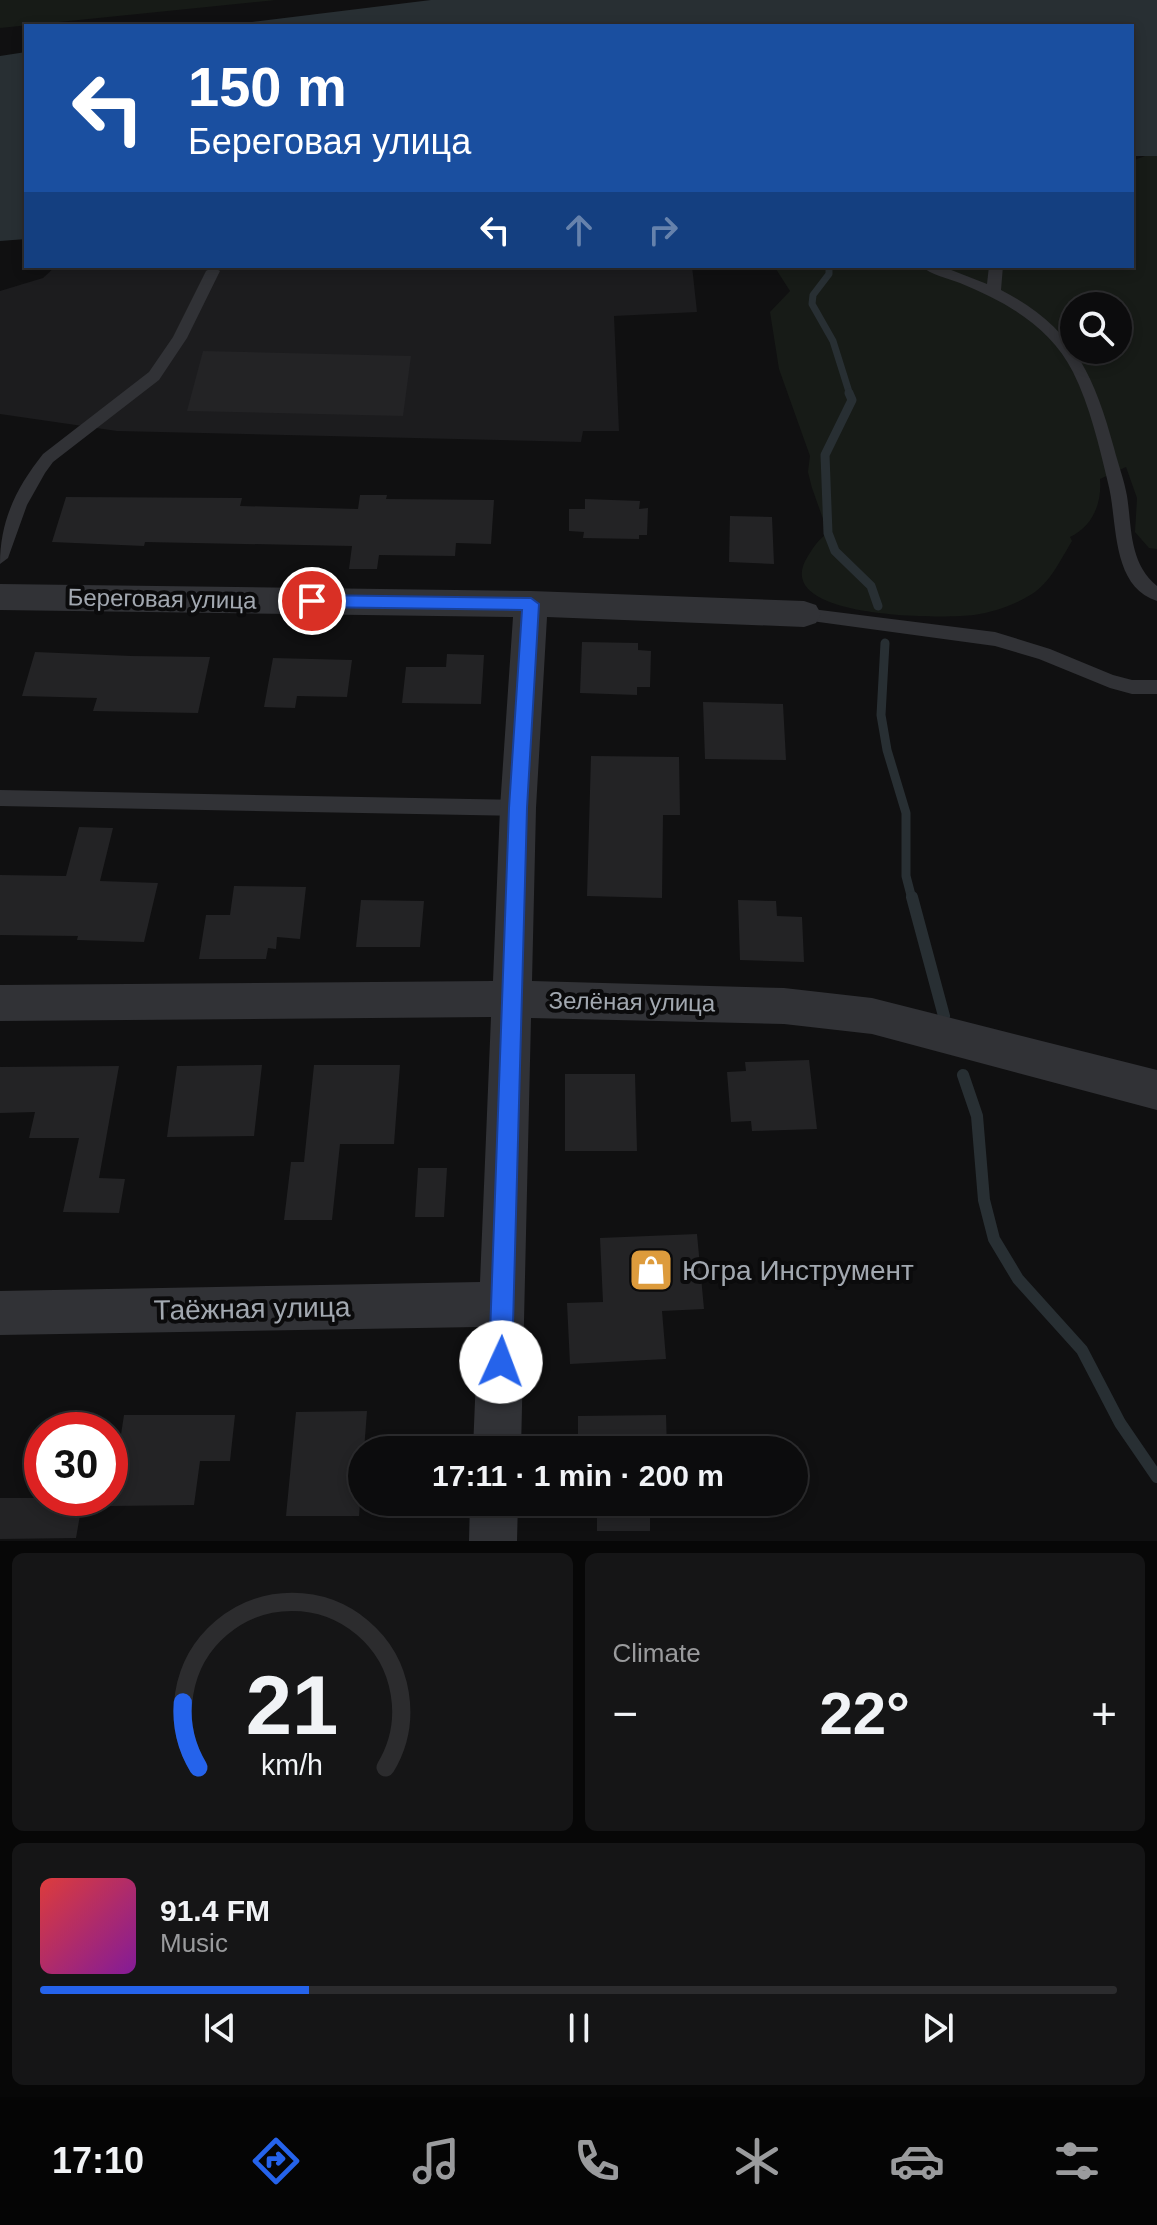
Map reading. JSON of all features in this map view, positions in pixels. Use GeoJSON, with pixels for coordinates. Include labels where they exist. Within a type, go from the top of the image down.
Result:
{"type":"FeatureCollection","features":[{"type":"Feature","properties":{"kind":"street","name":"Береговая улица"},"geometry":{"type":"LineString","coordinates":[[0,597],[531,604],[804,614]]}},
{"type":"Feature","properties":{"kind":"street"},"geometry":{"type":"LineString","coordinates":[[498,1436],[518,808],[531,604]]}},
{"type":"Feature","properties":{"kind":"street","name":"Зелёная улица"},"geometry":{"type":"LineString","coordinates":[[0,1003],[511,999],[784,1006],[843,1011],[1157,1090]]}},
{"type":"Feature","properties":{"kind":"street","name":"Таёжная улица"},"geometry":{"type":"LineString","coordinates":[[0,1313],[503,1304]]}},
{"type":"Feature","properties":{"kind":"street"},"geometry":{"type":"LineString","coordinates":[[493,1541],[494,1516]]}},
{"type":"Feature","properties":{"kind":"lane"},"geometry":{"type":"LineString","coordinates":[[934,268],[994,290],[1025,307],[1064,341],[1094,399],[1119,493],[1128,559],[1138,580],[1157,595]]}},
{"type":"Feature","properties":{"kind":"lane"},"geometry":{"type":"LineString","coordinates":[[994,290],[996,268]]}},
{"type":"Feature","properties":{"kind":"lane"},"geometry":{"type":"LineString","coordinates":[[0,558],[21,499],[34,474],[48,458],[154,376],[180,338],[213,271]]}},
{"type":"Feature","properties":{"kind":"lane"},"geometry":{"type":"LineString","coordinates":[[804,614],[995,639],[1044,654],[1110,681],[1132,687],[1157,687]]}},
{"type":"Feature","properties":{"kind":"lane"},"geometry":{"type":"LineString","coordinates":[[0,798],[518,808]]}},
{"type":"Feature","properties":{"kind":"shaded area"},"geometry":{"type":"Polygon","coordinates":[[[0,0],[276,0],[24,24],[0,28],[0,0]]]}},
{"type":"Feature","properties":{"kind":"shaded area"},"geometry":{"type":"Polygon","coordinates":[[[431,0],[1157,0],[1157,156],[1134,156],[1134,24],[236,24],[431,0]]]}},
{"type":"Feature","properties":{"kind":"shaded area"},"geometry":{"type":"Polygon","coordinates":[[[24,52],[24,239],[0,241],[0,56],[24,52]]]}},
{"type":"Feature","properties":{"kind":"shaded area"},"geometry":{"type":"Polygon","coordinates":[[[1157,156],[1157,549],[1149,548],[1135,532],[1137,498],[1126,467],[1100,479],[1094,513],[1085,527],[1070,537],[1072,541],[1055,570],[1032,594],[1011,605],[974,615],[896,615],[863,611],[834,603],[812,592],[802,577],[808,556],[828,533],[808,472],[810,456],[779,369],[770,312],[790,291],[775,268],[1134,268],[1134,160],[1157,156]]]}},
{"type":"Feature","properties":{"kind":"shaded area"},"geometry":{"type":"Polygon","coordinates":[[[54,268],[692,268],[697,312],[614,316],[619,431],[583,431],[581,442],[117,431],[0,414],[0,291],[43,278],[54,268]]]}},
{"type":"Feature","properties":{"kind":"building"},"geometry":{"type":"Polygon","coordinates":[[[203,351],[411,356],[403,416],[187,411],[203,351]]]}},
{"type":"Feature","properties":{"kind":"building"},"geometry":{"type":"Polygon","coordinates":[[[360,495],[387,495],[386,499],[494,500],[491,544],[456,543],[455,556],[379,555],[377,569],[349,569],[352,546],[145,542],[144,546],[52,542],[66,497],[242,498],[240,506],[358,509],[360,495]]]}},
{"type":"Feature","properties":{"kind":"building"},"geometry":{"type":"Polygon","coordinates":[[[585,499],[640,501],[639,509],[648,508],[647,535],[639,535],[639,539],[583,538],[584,532],[569,531],[569,509],[585,509],[585,499]]]}},
{"type":"Feature","properties":{"kind":"building"},"geometry":{"type":"Polygon","coordinates":[[[730,516],[772,517],[774,564],[729,562],[730,516]]]}},
{"type":"Feature","properties":{"kind":"building"},"geometry":{"type":"Polygon","coordinates":[[[582,642],[638,643],[638,650],[651,651],[650,687],[637,687],[637,695],[580,693],[582,642]]]}},
{"type":"Feature","properties":{"kind":"building"},"geometry":{"type":"Polygon","coordinates":[[[35,652],[210,657],[198,713],[93,711],[97,698],[22,696],[35,652]]]}},
{"type":"Feature","properties":{"kind":"building"},"geometry":{"type":"Polygon","coordinates":[[[447,654],[484,655],[481,704],[402,703],[406,667],[446,667],[447,654]]]}},
{"type":"Feature","properties":{"kind":"building"},"geometry":{"type":"Polygon","coordinates":[[[273,658],[352,660],[347,697],[297,696],[295,708],[264,707],[273,658]]]}},
{"type":"Feature","properties":{"kind":"building"},"geometry":{"type":"Polygon","coordinates":[[[703,702],[783,704],[786,760],[705,759],[703,702]]]}},
{"type":"Feature","properties":{"kind":"building"},"geometry":{"type":"Polygon","coordinates":[[[591,756],[679,757],[680,815],[663,815],[662,898],[587,896],[591,756]]]}},
{"type":"Feature","properties":{"kind":"building"},"geometry":{"type":"Polygon","coordinates":[[[79,827],[113,828],[100,881],[158,883],[144,942],[77,940],[78,936],[0,935],[0,875],[66,876],[79,827]]]}},
{"type":"Feature","properties":{"kind":"building"},"geometry":{"type":"Polygon","coordinates":[[[234,886],[306,887],[300,939],[277,937],[276,949],[268,948],[266,959],[199,959],[206,915],[230,915],[234,886]]]}},
{"type":"Feature","properties":{"kind":"building"},"geometry":{"type":"Polygon","coordinates":[[[361,900],[424,901],[420,947],[356,947],[361,900]]]}},
{"type":"Feature","properties":{"kind":"building"},"geometry":{"type":"Polygon","coordinates":[[[738,900],[776,901],[777,916],[802,917],[804,962],[740,960],[738,900]]]}},
{"type":"Feature","properties":{"kind":"building"},"geometry":{"type":"Polygon","coordinates":[[[809,1060],[817,1129],[752,1131],[751,1121],[731,1122],[727,1072],[746,1071],[745,1062],[809,1060]]]}},
{"type":"Feature","properties":{"kind":"building"},"geometry":{"type":"Polygon","coordinates":[[[262,1065],[254,1136],[167,1137],[177,1066],[262,1065]]]}},
{"type":"Feature","properties":{"kind":"building"},"geometry":{"type":"Polygon","coordinates":[[[314,1065],[400,1065],[394,1144],[340,1144],[332,1220],[284,1220],[291,1162],[304,1162],[314,1065]]]}},
{"type":"Feature","properties":{"kind":"building"},"geometry":{"type":"Polygon","coordinates":[[[119,1066],[99,1178],[125,1179],[119,1213],[63,1212],[79,1138],[29,1138],[35,1112],[0,1113],[0,1067],[119,1066]]]}},
{"type":"Feature","properties":{"kind":"building"},"geometry":{"type":"Polygon","coordinates":[[[565,1074],[635,1074],[637,1151],[565,1151],[565,1074]]]}},
{"type":"Feature","properties":{"kind":"building"},"geometry":{"type":"Polygon","coordinates":[[[418,1168],[447,1168],[444,1217],[415,1217],[418,1168]]]}},
{"type":"Feature","properties":{"kind":"building","name":"Югра Инструмент"},"geometry":{"type":"Polygon","coordinates":[[[697,1234],[704,1309],[662,1311],[666,1359],[570,1364],[567,1303],[603,1302],[600,1238],[697,1234]]]}},
{"type":"Feature","properties":{"kind":"building"},"geometry":{"type":"Polygon","coordinates":[[[367,1411],[365,1436],[348,1436],[348,1516],[286,1516],[296,1412],[367,1411]]]}},
{"type":"Feature","properties":{"kind":"building"},"geometry":{"type":"Polygon","coordinates":[[[128,1415],[235,1415],[230,1461],[200,1461],[194,1505],[128,1506],[128,1415]]]}},
{"type":"Feature","properties":{"kind":"building"},"geometry":{"type":"Polygon","coordinates":[[[666,1415],[667,1436],[578,1436],[578,1416],[666,1415]]]}},
{"type":"Feature","properties":{"kind":"building"},"geometry":{"type":"Polygon","coordinates":[[[0,1498],[24,1498],[24,1516],[80,1516],[76,1538],[0,1539],[0,1498]]]}},
{"type":"Feature","properties":{"kind":"building"},"geometry":{"type":"Polygon","coordinates":[[[597,1516],[650,1516],[650,1531],[597,1531],[597,1516]]]}},
{"type":"Feature","properties":{"kind":"waterway"},"geometry":{"type":"LineString","coordinates":[[829,268],[829,274],[813,295],[812,304],[833,341],[850,395]]}},
{"type":"Feature","properties":{"kind":"waterway"},"geometry":{"type":"LineString","coordinates":[[849,393],[852,400],[825,455],[828,533],[835,551],[871,586],[878,606]]}},
{"type":"Feature","properties":{"kind":"waterway"},"geometry":{"type":"LineString","coordinates":[[885,643],[881,715],[887,750],[906,813],[906,876],[912,899]]}},
{"type":"Feature","properties":{"kind":"waterway"},"geometry":{"type":"LineString","coordinates":[[912,897],[944,1016]]}},
{"type":"Feature","properties":{"kind":"waterway"},"geometry":{"type":"LineString","coordinates":[[963,1075],[977,1116],[984,1200],[994,1239],[1018,1279],[1082,1350],[1120,1423],[1157,1477]]}},
{"type":"Feature","properties":{"kind":"place","name":"Югра Инструмент"},"geometry":{"type":"Point","coordinates":[651,1270]}},
{"type":"Feature","properties":{"kind":"route"},"geometry":{"type":"LineString","coordinates":[[312,601],[531,604],[518,808],[501,1362]]}}]}
